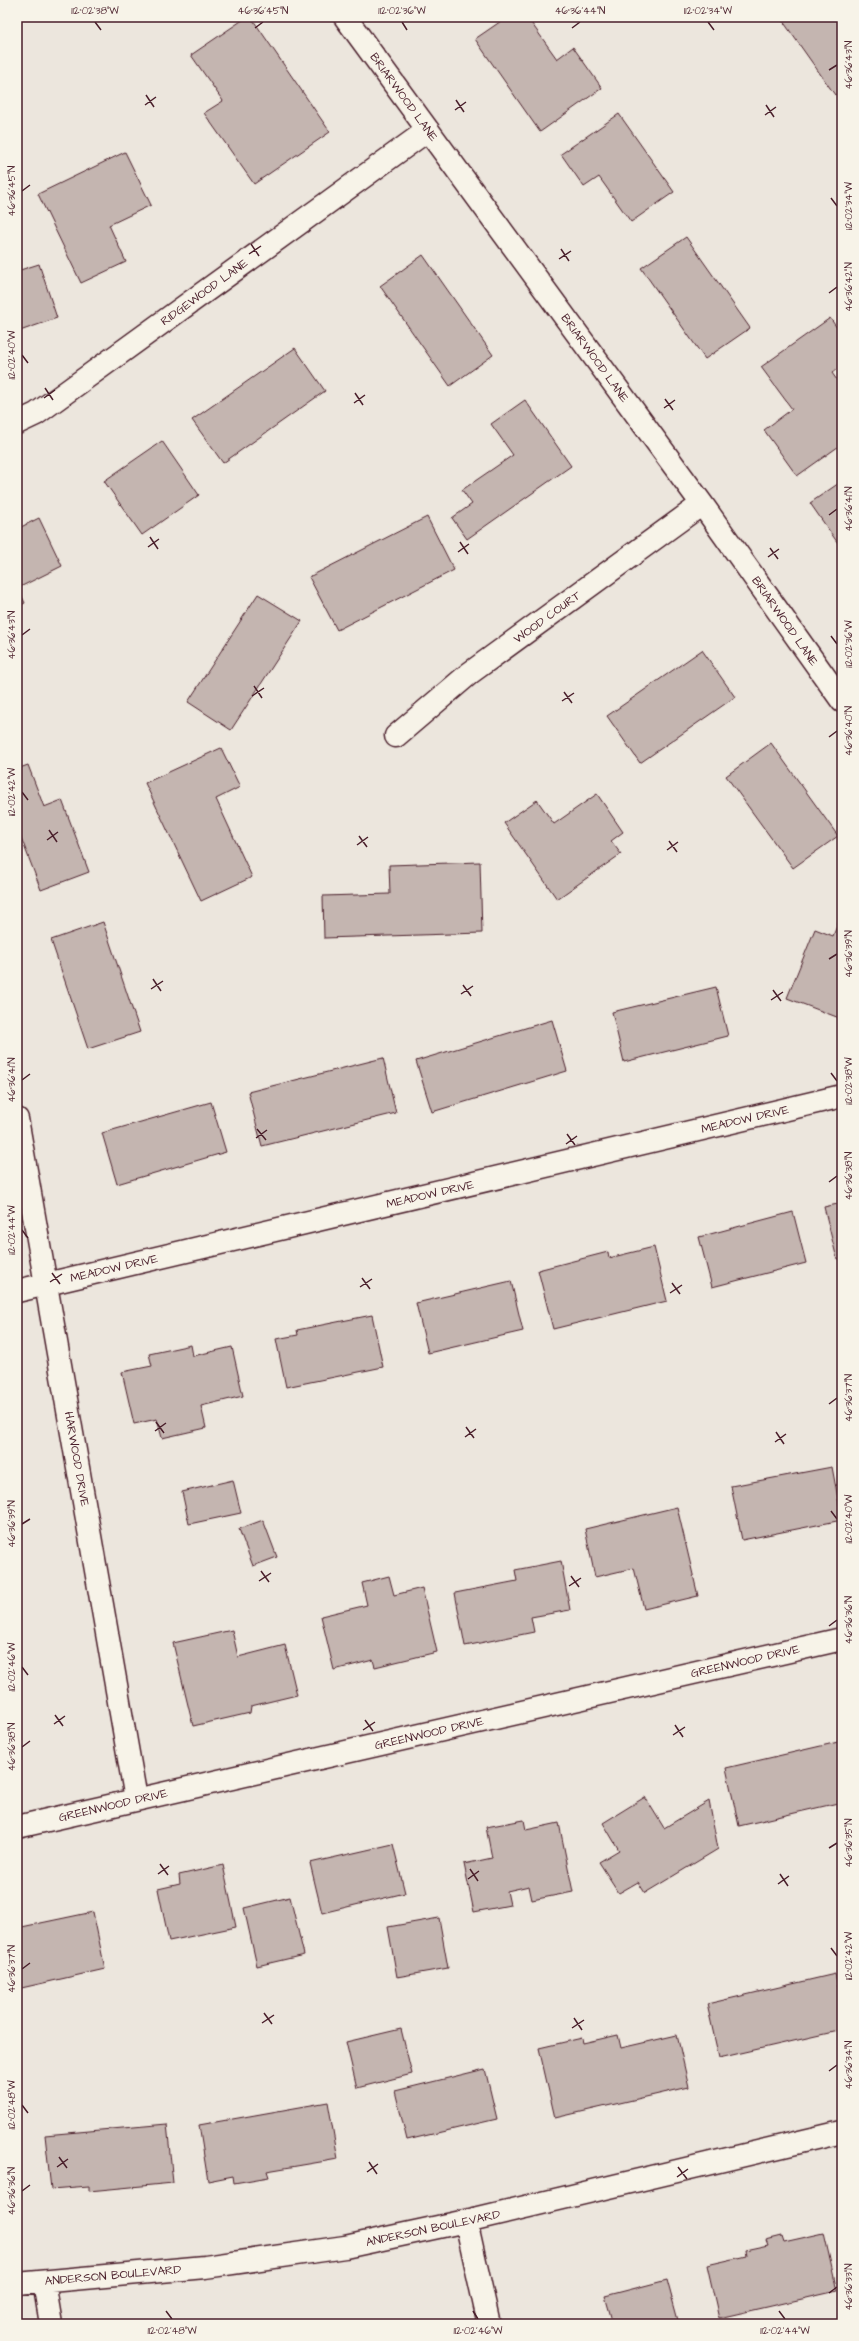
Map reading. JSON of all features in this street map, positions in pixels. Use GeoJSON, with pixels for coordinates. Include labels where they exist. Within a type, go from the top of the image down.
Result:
{"type":"FeatureCollection","features":[{"type":"Feature","properties":{"kind":"street","name":"BRIARWOOD LANE"},"geometry":{"type":"LineString","coordinates":[[346,17],[702,504],[842,701]]}},
{"type":"Feature","properties":{"kind":"street","name":"RIDGEWOOD LANE"},"geometry":{"type":"LineString","coordinates":[[17,423],[36,414],[428,130]]}},
{"type":"Feature","properties":{"kind":"street","name":"WOOD COURT"},"geometry":{"type":"LineString","coordinates":[[396,736],[470,673],[702,504]]}},
{"type":"Feature","properties":{"kind":"street","name":"MEADOW DRIVE"},"geometry":{"type":"LineString","coordinates":[[17,1291],[842,1096]]}},
{"type":"Feature","properties":{"kind":"street","name":"HARWOOD DRIVE"},"geometry":{"type":"LineString","coordinates":[[17,1119],[136,1800]]}},
{"type":"Feature","properties":{"kind":"street","name":"GREENWOOD DRIVE"},"geometry":{"type":"LineString","coordinates":[[17,1827],[842,1640]]}},
{"type":"Feature","properties":{"kind":"street","name":"ANDERSON BOULEVARD"},"geometry":{"type":"LineString","coordinates":[[17,2284],[204,2267],[345,2247],[466,2221],[842,2132]]}},
{"type":"Feature","properties":{"kind":"street"},"geometry":{"type":"LineString","coordinates":[[466,2221],[489,2324]]}},
{"type":"Feature","properties":{"kind":"street"},"geometry":{"type":"LineString","coordinates":[[44,2282],[51,2324]]}},
{"type":"Feature","properties":{"kind":"building"},"geometry":{"type":"Polygon","coordinates":[[[247,17],[251,17],[330,132],[254,184],[204,113],[223,101],[191,55],[247,17]]]}},
{"type":"Feature","properties":{"kind":"building"},"geometry":{"type":"Polygon","coordinates":[[[507,17],[527,17],[557,59],[573,47],[602,88],[540,132],[475,39],[507,17]]]}},
{"type":"Feature","properties":{"kind":"building"},"geometry":{"type":"Polygon","coordinates":[[[780,17],[842,17],[842,90],[835,95],[780,17]]]}},
{"type":"Feature","properties":{"kind":"building"},"geometry":{"type":"Polygon","coordinates":[[[619,114],[674,192],[631,222],[599,177],[584,187],[561,154],[619,114]]]}},
{"type":"Feature","properties":{"kind":"building"},"geometry":{"type":"Polygon","coordinates":[[[125,152],[151,205],[109,225],[126,262],[81,283],[38,194],[125,152]]]}},
{"type":"Feature","properties":{"kind":"building"},"geometry":{"type":"Polygon","coordinates":[[[686,237],[750,328],[705,359],[641,268],[686,237]]]}},
{"type":"Feature","properties":{"kind":"building"},"geometry":{"type":"Polygon","coordinates":[[[423,255],[493,355],[450,386],[380,286],[423,255]]]}},
{"type":"Feature","properties":{"kind":"building"},"geometry":{"type":"Polygon","coordinates":[[[39,264],[57,318],[17,332],[17,271],[39,264]]]}},
{"type":"Feature","properties":{"kind":"building"},"geometry":{"type":"Polygon","coordinates":[[[830,318],[842,335],[842,365],[832,373],[842,387],[842,444],[797,476],[764,430],[792,409],[761,367],[830,318]]]}},
{"type":"Feature","properties":{"kind":"building"},"geometry":{"type":"Polygon","coordinates":[[[295,348],[325,391],[223,463],[192,420],[295,348]]]}},
{"type":"Feature","properties":{"kind":"building"},"geometry":{"type":"Polygon","coordinates":[[[525,400],[571,466],[467,539],[452,518],[472,504],[462,490],[513,455],[491,424],[525,400]]]}},
{"type":"Feature","properties":{"kind":"building"},"geometry":{"type":"Polygon","coordinates":[[[162,441],[199,495],[142,535],[104,481],[162,441]]]}},
{"type":"Feature","properties":{"kind":"building"},"geometry":{"type":"Polygon","coordinates":[[[842,481],[842,549],[810,503],[842,481]]]}},
{"type":"Feature","properties":{"kind":"building"},"geometry":{"type":"Polygon","coordinates":[[[427,517],[454,570],[337,630],[309,577],[427,517]]]}},
{"type":"Feature","properties":{"kind":"building"},"geometry":{"type":"Polygon","coordinates":[[[39,518],[62,566],[18,588],[25,603],[17,607],[17,529],[39,518]]]}},
{"type":"Feature","properties":{"kind":"building"},"geometry":{"type":"Polygon","coordinates":[[[258,594],[302,621],[231,730],[188,702],[258,594]]]}},
{"type":"Feature","properties":{"kind":"building"},"geometry":{"type":"Polygon","coordinates":[[[702,650],[735,697],[640,763],[607,716],[702,650]]]}},
{"type":"Feature","properties":{"kind":"building"},"geometry":{"type":"Polygon","coordinates":[[[771,743],[838,836],[793,868],[726,776],[771,743]]]}},
{"type":"Feature","properties":{"kind":"building"},"geometry":{"type":"Polygon","coordinates":[[[221,748],[240,787],[216,799],[252,877],[201,901],[145,783],[221,748]]]}},
{"type":"Feature","properties":{"kind":"building"},"geometry":{"type":"Polygon","coordinates":[[[28,765],[44,807],[62,800],[89,872],[41,890],[17,827],[17,769],[28,765]]]}},
{"type":"Feature","properties":{"kind":"building"},"geometry":{"type":"Polygon","coordinates":[[[597,794],[623,832],[611,841],[621,854],[557,899],[504,823],[537,800],[554,824],[597,794]]]}},
{"type":"Feature","properties":{"kind":"building"},"geometry":{"type":"Polygon","coordinates":[[[480,862],[482,933],[324,938],[323,896],[390,894],[389,865],[480,862]]]}},
{"type":"Feature","properties":{"kind":"building"},"geometry":{"type":"Polygon","coordinates":[[[842,913],[842,1019],[787,998],[815,929],[833,936],[842,913]]]}},
{"type":"Feature","properties":{"kind":"building"},"geometry":{"type":"Polygon","coordinates":[[[103,922],[140,1032],[88,1049],[51,940],[103,922]]]}},
{"type":"Feature","properties":{"kind":"building"},"geometry":{"type":"Polygon","coordinates":[[[716,987],[728,1036],[624,1062],[612,1012],[716,987]]]}},
{"type":"Feature","properties":{"kind":"building"},"geometry":{"type":"Polygon","coordinates":[[[552,1020],[567,1071],[432,1112],[416,1061],[552,1020]]]}},
{"type":"Feature","properties":{"kind":"building"},"geometry":{"type":"Polygon","coordinates":[[[383,1058],[396,1113],[262,1146],[248,1092],[383,1058]]]}},
{"type":"Feature","properties":{"kind":"building"},"geometry":{"type":"Polygon","coordinates":[[[211,1102],[226,1152],[117,1184],[102,1133],[211,1102]]]}},
{"type":"Feature","properties":{"kind":"building"},"geometry":{"type":"Polygon","coordinates":[[[842,1203],[842,1258],[837,1259],[824,1207],[842,1203]]]}},
{"type":"Feature","properties":{"kind":"building"},"geometry":{"type":"Polygon","coordinates":[[[793,1212],[806,1263],[712,1287],[699,1237],[793,1212]]]}},
{"type":"Feature","properties":{"kind":"building"},"geometry":{"type":"Polygon","coordinates":[[[654,1247],[667,1301],[553,1329],[538,1270],[608,1252],[609,1258],[654,1247]]]}},
{"type":"Feature","properties":{"kind":"building"},"geometry":{"type":"Polygon","coordinates":[[[511,1281],[523,1331],[428,1353],[416,1303],[511,1281]]]}},
{"type":"Feature","properties":{"kind":"building"},"geometry":{"type":"Polygon","coordinates":[[[372,1315],[383,1367],[286,1387],[276,1339],[298,1335],[297,1330],[372,1315]]]}},
{"type":"Feature","properties":{"kind":"building"},"geometry":{"type":"Polygon","coordinates":[[[191,1345],[193,1356],[232,1347],[243,1396],[201,1406],[206,1428],[162,1438],[157,1419],[134,1424],[122,1372],[152,1366],[149,1354],[191,1345]]]}},
{"type":"Feature","properties":{"kind":"building"},"geometry":{"type":"Polygon","coordinates":[[[832,1467],[842,1520],[742,1540],[731,1486],[832,1467]]]}},
{"type":"Feature","properties":{"kind":"building"},"geometry":{"type":"Polygon","coordinates":[[[233,1480],[241,1513],[189,1524],[182,1492],[233,1480]]]}},
{"type":"Feature","properties":{"kind":"building"},"geometry":{"type":"Polygon","coordinates":[[[677,1507],[698,1596],[644,1609],[634,1568],[595,1577],[585,1529],[677,1507]]]}},
{"type":"Feature","properties":{"kind":"building"},"geometry":{"type":"Polygon","coordinates":[[[263,1520],[277,1557],[253,1566],[239,1529],[263,1520]]]}},
{"type":"Feature","properties":{"kind":"building"},"geometry":{"type":"Polygon","coordinates":[[[561,1561],[570,1610],[531,1617],[534,1632],[465,1646],[455,1593],[517,1581],[515,1570],[561,1561]]]}},
{"type":"Feature","properties":{"kind":"building"},"geometry":{"type":"Polygon","coordinates":[[[389,1576],[394,1595],[422,1588],[437,1652],[375,1667],[373,1660],[334,1670],[321,1616],[367,1605],[362,1583],[389,1576]]]}},
{"type":"Feature","properties":{"kind":"building"},"geometry":{"type":"Polygon","coordinates":[[[232,1630],[238,1657],[285,1645],[297,1695],[251,1706],[250,1713],[193,1726],[173,1643],[232,1630]]]}},
{"type":"Feature","properties":{"kind":"building"},"geometry":{"type":"Polygon","coordinates":[[[838,1742],[842,1761],[842,1802],[739,1826],[726,1768],[838,1742]]]}},
{"type":"Feature","properties":{"kind":"building"},"geometry":{"type":"Polygon","coordinates":[[[645,1797],[664,1828],[709,1801],[718,1849],[645,1893],[638,1882],[619,1893],[599,1862],[619,1850],[603,1823],[645,1797]]]}},
{"type":"Feature","properties":{"kind":"building"},"geometry":{"type":"Polygon","coordinates":[[[524,1820],[526,1830],[559,1823],[573,1892],[532,1900],[529,1886],[507,1891],[510,1905],[474,1912],[464,1864],[492,1858],[486,1827],[524,1820]]]}},
{"type":"Feature","properties":{"kind":"building"},"geometry":{"type":"Polygon","coordinates":[[[393,1844],[405,1893],[322,1913],[310,1863],[393,1844]]]}},
{"type":"Feature","properties":{"kind":"building"},"geometry":{"type":"Polygon","coordinates":[[[223,1865],[236,1927],[169,1941],[158,1889],[180,1884],[179,1875],[223,1865]]]}},
{"type":"Feature","properties":{"kind":"building"},"geometry":{"type":"Polygon","coordinates":[[[290,1897],[304,1955],[257,1966],[244,1908],[290,1897]]]}},
{"type":"Feature","properties":{"kind":"building"},"geometry":{"type":"Polygon","coordinates":[[[93,1912],[105,1969],[17,1989],[17,1928],[93,1912]]]}},
{"type":"Feature","properties":{"kind":"building"},"geometry":{"type":"Polygon","coordinates":[[[439,1918],[448,1968],[397,1977],[388,1927],[439,1918]]]}},
{"type":"Feature","properties":{"kind":"building"},"geometry":{"type":"Polygon","coordinates":[[[835,1974],[842,2002],[842,2030],[719,2058],[707,2004],[835,1974]]]}},
{"type":"Feature","properties":{"kind":"building"},"geometry":{"type":"Polygon","coordinates":[[[401,2029],[412,2074],[357,2088],[346,2042],[401,2029]]]}},
{"type":"Feature","properties":{"kind":"building"},"geometry":{"type":"Polygon","coordinates":[[[618,2035],[621,2048],[677,2035],[689,2087],[555,2118],[539,2048],[582,2038],[583,2043],[618,2035]]]}},
{"type":"Feature","properties":{"kind":"building"},"geometry":{"type":"Polygon","coordinates":[[[485,2069],[497,2119],[407,2140],[395,2091],[485,2069]]]}},
{"type":"Feature","properties":{"kind":"building"},"geometry":{"type":"Polygon","coordinates":[[[328,2102],[338,2159],[267,2171],[269,2177],[234,2183],[233,2176],[208,2181],[199,2125],[328,2102]]]}},
{"type":"Feature","properties":{"kind":"building"},"geometry":{"type":"Polygon","coordinates":[[[167,2124],[173,2183],[89,2191],[89,2186],[51,2189],[45,2135],[167,2124]]]}},
{"type":"Feature","properties":{"kind":"building"},"geometry":{"type":"Polygon","coordinates":[[[824,2233],[837,2291],[719,2318],[707,2265],[746,2256],[745,2250],[768,2245],[766,2240],[782,2236],[784,2242],[824,2233]]]}},
{"type":"Feature","properties":{"kind":"building"},"geometry":{"type":"Polygon","coordinates":[[[667,2280],[679,2324],[613,2324],[605,2296],[667,2280]]]}}]}
